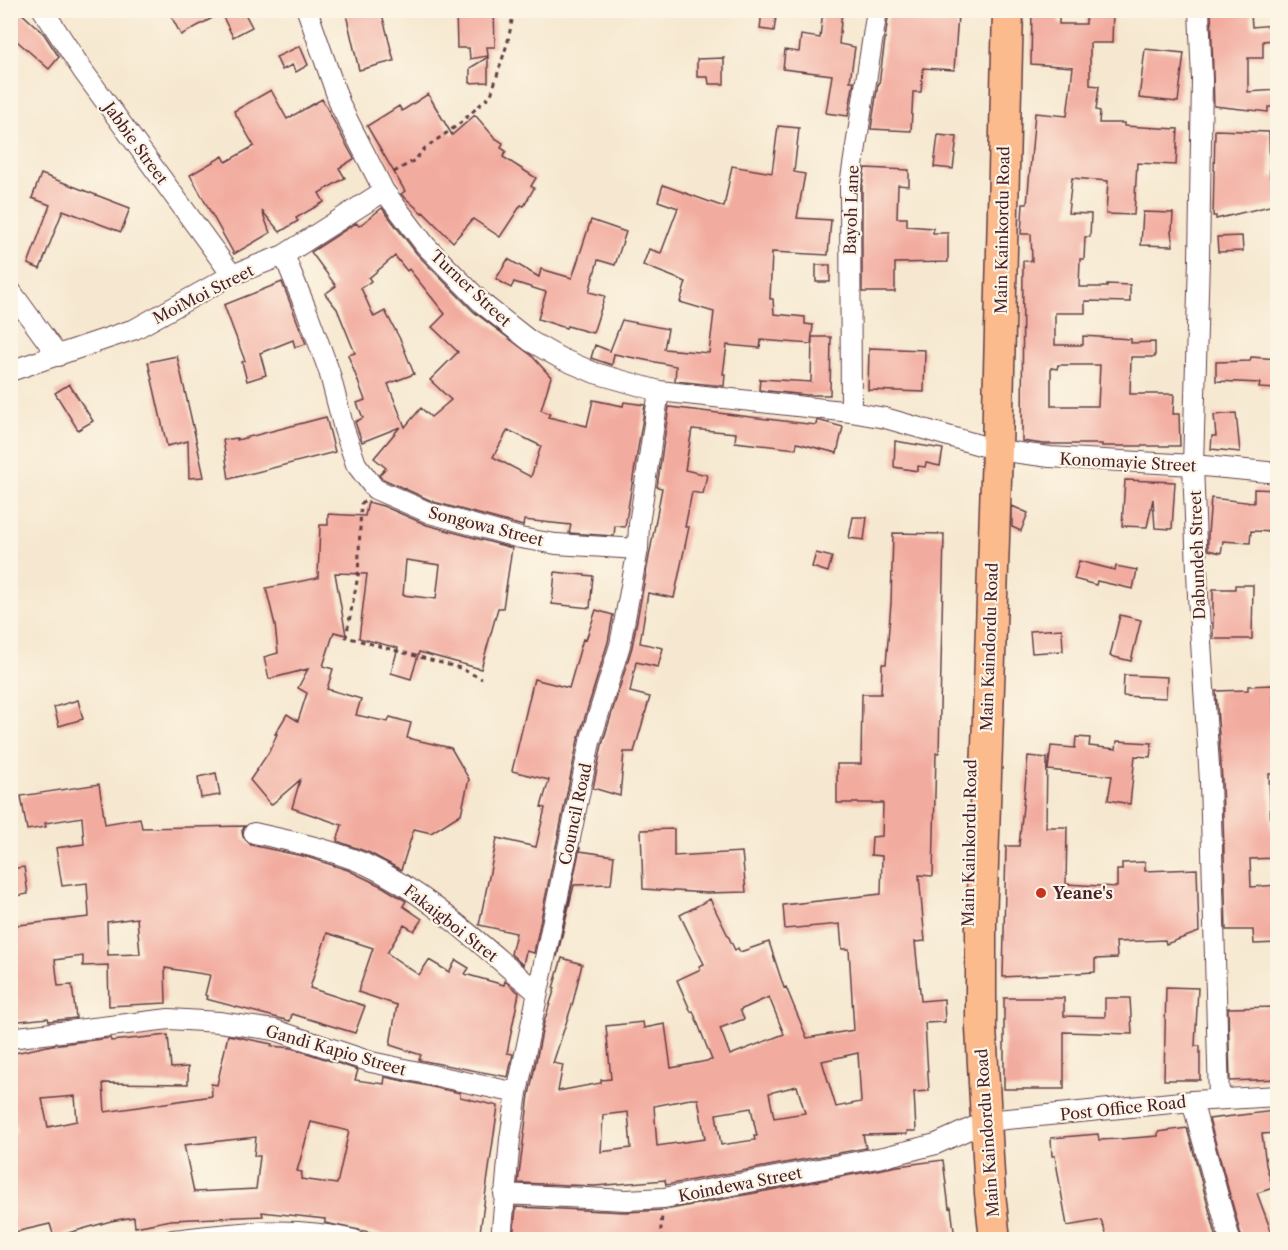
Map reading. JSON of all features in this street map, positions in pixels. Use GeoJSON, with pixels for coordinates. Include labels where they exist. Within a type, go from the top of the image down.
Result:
{"type":"FeatureCollection","features":[{"type":"Feature","properties":{"kind":"main road"},"geometry":{"type":"LineString","coordinates":[[988,10],[988,448]]}},
{"type":"Feature","properties":{"kind":"main road","name":"Main Kainkordu Road"},"geometry":{"type":"LineString","coordinates":[[988,448],[1008,10]]}},
{"type":"Feature","properties":{"kind":"main road","name":"Main Kaindordu Road"},"geometry":{"type":"LineString","coordinates":[[988,448],[979,1125],[995,1239]]}},
{"type":"Feature","properties":{"kind":"main road"},"geometry":{"type":"LineString","coordinates":[[979,1125],[981,1239]]}},
{"type":"Feature","properties":{"kind":"street","name":"Jabbie Street"},"geometry":{"type":"LineString","coordinates":[[42,10],[83,71],[232,275]]}},
{"type":"Feature","properties":{"kind":"street","name":"Turner Street"},"geometry":{"type":"LineString","coordinates":[[307,10],[341,107],[382,185],[426,246],[483,304],[530,341],[560,358],[595,373],[659,391],[851,412],[885,418],[988,448]]}},
{"type":"Feature","properties":{"kind":"street","name":"Bayoh Lane"},"geometry":{"type":"LineString","coordinates":[[851,412],[850,185],[877,10]]}},
{"type":"Feature","properties":{"kind":"street","name":"Dabundeh Street"},"geometry":{"type":"LineString","coordinates":[[1199,10],[1202,80],[1193,465],[1198,596],[1210,781],[1219,1099]]}},
{"type":"Feature","properties":{"kind":"street","name":"MoiMoi Street"},"geometry":{"type":"LineString","coordinates":[[10,371],[135,329],[232,275],[284,255],[382,185]]}},
{"type":"Feature","properties":{"kind":"street","name":"Songowa Street"},"geometry":{"type":"LineString","coordinates":[[284,255],[325,361],[356,464],[375,489],[429,513],[520,538],[556,544],[638,549]]}},
{"type":"Feature","properties":{"kind":"street"},"geometry":{"type":"LineString","coordinates":[[10,290],[58,356]]}},
{"type":"Feature","properties":{"kind":"street","name":"Council Road"},"geometry":{"type":"LineString","coordinates":[[501,1239],[510,1139],[518,1093],[590,742],[617,655],[638,549],[639,525],[659,391]]}},
{"type":"Feature","properties":{"kind":"street","name":"Konomayie Street"},"geometry":{"type":"LineString","coordinates":[[988,448],[1050,457],[1193,465],[1278,473]]}},
{"type":"Feature","properties":{"kind":"street","name":"Fakaigboi Stret"},"geometry":{"type":"LineString","coordinates":[[254,833],[328,851],[364,864],[392,879],[441,912],[538,993]]}},
{"type":"Feature","properties":{"kind":"street","name":"Gandi Kapio Street"},"geometry":{"type":"LineString","coordinates":[[10,1038],[169,1019],[219,1022],[275,1030],[371,1062],[518,1093]]}},
{"type":"Feature","properties":{"kind":"street","name":"Post Office Road"},"geometry":{"type":"LineString","coordinates":[[979,1125],[1192,1101],[1278,1096]]}},
{"type":"Feature","properties":{"kind":"street"},"geometry":{"type":"LineString","coordinates":[[1192,1101],[1230,1239]]}},
{"type":"Feature","properties":{"kind":"street","name":"Koindewa Street"},"geometry":{"type":"LineString","coordinates":[[504,1194],[627,1200],[664,1198],[888,1156],[936,1144],[979,1125]]}},
{"type":"Feature","properties":{"kind":"street"},"geometry":{"type":"LineString","coordinates":[[173,1239],[264,1230],[308,1231],[354,1239]]}},
{"type":"Feature","properties":{"kind":"path"},"geometry":{"type":"LineString","coordinates":[[382,185],[415,160],[424,148],[458,125],[491,94],[508,41],[514,10]]}},
{"type":"Feature","properties":{"kind":"path"},"geometry":{"type":"LineString","coordinates":[[375,489],[361,504],[358,576],[346,637],[460,668],[482,679]]}},
{"type":"Feature","properties":{"kind":"path"},"geometry":{"type":"LineString","coordinates":[[660,1239],[664,1198]]}},
{"type":"Feature","properties":{"kind":"building"},"geometry":{"type":"Polygon","coordinates":[[[10,10],[18,10],[44,34],[59,57],[49,69],[10,35],[10,10]]]}},
{"type":"Feature","properties":{"kind":"building"},"geometry":{"type":"Polygon","coordinates":[[[168,10],[227,10],[181,35],[168,10]]]}},
{"type":"Feature","properties":{"kind":"building"},"geometry":{"type":"Polygon","coordinates":[[[231,10],[243,10],[252,27],[233,37],[222,15],[231,10]]]}},
{"type":"Feature","properties":{"kind":"building"},"geometry":{"type":"Polygon","coordinates":[[[345,10],[381,10],[394,61],[359,70],[345,10]]]}},
{"type":"Feature","properties":{"kind":"building"},"geometry":{"type":"Polygon","coordinates":[[[456,10],[494,10],[495,47],[487,47],[488,56],[470,59],[469,48],[457,48],[456,10]]]}},
{"type":"Feature","properties":{"kind":"building"},"geometry":{"type":"Polygon","coordinates":[[[762,10],[777,10],[774,31],[760,29],[762,10]]]}},
{"type":"Feature","properties":{"kind":"building"},"geometry":{"type":"Polygon","coordinates":[[[823,10],[842,10],[839,44],[855,47],[850,81],[854,81],[848,116],[826,113],[832,75],[783,69],[785,50],[799,52],[801,35],[820,38],[823,10]]]}},
{"type":"Feature","properties":{"kind":"building"},"geometry":{"type":"Polygon","coordinates":[[[889,10],[958,15],[954,70],[923,68],[921,92],[913,92],[911,131],[871,129],[889,10]]]}},
{"type":"Feature","properties":{"kind":"building"},"geometry":{"type":"Polygon","coordinates":[[[1032,10],[1059,10],[1059,24],[1086,24],[1086,10],[1113,10],[1112,43],[1090,43],[1090,85],[1099,86],[1096,110],[1100,111],[1099,123],[1124,123],[1124,126],[1178,129],[1176,165],[1137,163],[1134,215],[1106,214],[1108,181],[1072,178],[1068,213],[1091,214],[1090,237],[1085,237],[1084,259],[1080,259],[1079,287],[1107,287],[1107,284],[1130,285],[1130,302],[1085,301],[1085,313],[1055,313],[1055,345],[1083,345],[1083,336],[1131,339],[1131,343],[1155,342],[1155,357],[1131,357],[1130,394],[1174,394],[1173,414],[1179,414],[1180,446],[1102,446],[1102,444],[1044,444],[1022,441],[1023,261],[1032,261],[1031,234],[1021,234],[1023,204],[1027,204],[1035,113],[1067,116],[1073,67],[1031,64],[1032,10]],[[1058,365],[1057,369],[1051,368],[1051,406],[1098,406],[1100,365],[1058,365]]]}},
{"type":"Feature","properties":{"kind":"building"},"geometry":{"type":"Polygon","coordinates":[[[1211,10],[1243,10],[1243,14],[1251,14],[1252,27],[1273,25],[1274,40],[1263,41],[1263,58],[1248,58],[1248,92],[1278,90],[1278,107],[1268,107],[1268,112],[1214,106],[1211,10]]]}},
{"type":"Feature","properties":{"kind":"building"},"geometry":{"type":"Polygon","coordinates":[[[300,46],[308,65],[296,72],[292,65],[282,70],[276,57],[300,46]]]}},
{"type":"Feature","properties":{"kind":"building"},"geometry":{"type":"Polygon","coordinates":[[[1145,49],[1184,53],[1178,102],[1139,98],[1145,49]]]}},
{"type":"Feature","properties":{"kind":"building"},"geometry":{"type":"Polygon","coordinates":[[[488,57],[488,82],[470,83],[470,68],[488,57]]]}},
{"type":"Feature","properties":{"kind":"building"},"geometry":{"type":"Polygon","coordinates":[[[724,58],[724,84],[709,84],[708,77],[697,77],[697,59],[724,58]]]}},
{"type":"Feature","properties":{"kind":"building"},"geometry":{"type":"Polygon","coordinates":[[[271,90],[287,119],[322,99],[354,159],[339,168],[345,178],[319,193],[324,202],[296,218],[298,221],[280,232],[262,211],[270,233],[234,254],[190,175],[223,156],[226,162],[254,146],[234,111],[271,90]]]}},
{"type":"Feature","properties":{"kind":"building"},"geometry":{"type":"Polygon","coordinates":[[[428,94],[452,135],[475,115],[495,138],[503,143],[501,148],[506,151],[503,157],[536,178],[531,186],[534,188],[524,206],[521,205],[500,237],[473,219],[453,242],[401,194],[405,191],[367,126],[399,106],[402,111],[428,94]]]}},
{"type":"Feature","properties":{"kind":"building"},"geometry":{"type":"Polygon","coordinates":[[[778,126],[799,128],[794,172],[805,174],[797,218],[831,220],[828,255],[772,252],[770,299],[773,299],[774,314],[805,317],[805,324],[813,325],[811,344],[761,340],[760,348],[727,345],[723,374],[725,374],[724,386],[675,381],[676,366],[614,354],[612,365],[591,358],[595,345],[610,351],[622,320],[668,329],[664,349],[709,353],[714,312],[680,302],[686,282],[643,265],[649,249],[661,253],[678,208],[658,201],[663,185],[724,207],[732,166],[772,173],[778,126]]]}},
{"type":"Feature","properties":{"kind":"building"},"geometry":{"type":"Polygon","coordinates":[[[1215,130],[1269,132],[1270,178],[1278,176],[1278,204],[1216,219],[1216,216],[1213,216],[1215,130]]]}},
{"type":"Feature","properties":{"kind":"building"},"geometry":{"type":"Polygon","coordinates":[[[938,135],[957,137],[953,169],[934,167],[938,135]]]}},
{"type":"Feature","properties":{"kind":"building"},"geometry":{"type":"Polygon","coordinates":[[[865,168],[909,170],[909,186],[898,185],[897,218],[907,218],[907,226],[933,228],[933,233],[948,233],[948,262],[895,263],[895,292],[862,292],[862,186],[865,168]]]}},
{"type":"Feature","properties":{"kind":"building"},"geometry":{"type":"Polygon","coordinates":[[[41,174],[130,208],[121,232],[63,210],[40,269],[28,264],[50,205],[32,198],[41,174]]]}},
{"type":"Feature","properties":{"kind":"building"},"geometry":{"type":"Polygon","coordinates":[[[382,208],[417,254],[474,312],[531,355],[551,377],[541,410],[550,414],[548,417],[587,426],[593,400],[623,406],[624,402],[645,405],[625,527],[615,526],[614,536],[569,533],[571,525],[524,520],[523,526],[434,502],[383,479],[379,475],[386,468],[374,458],[400,427],[362,442],[355,422],[363,418],[357,403],[365,400],[348,355],[355,353],[337,309],[325,294],[336,286],[311,252],[356,223],[359,226],[382,208]],[[395,256],[361,288],[374,317],[385,311],[401,341],[414,374],[388,384],[405,427],[421,408],[431,417],[451,400],[430,380],[458,352],[432,327],[445,314],[409,269],[407,271],[395,256]],[[508,430],[493,457],[531,477],[541,446],[508,430]]]}},
{"type":"Feature","properties":{"kind":"building"},"geometry":{"type":"Polygon","coordinates":[[[1143,212],[1173,213],[1171,231],[1173,246],[1141,245],[1143,212]]]}},
{"type":"Feature","properties":{"kind":"building"},"geometry":{"type":"Polygon","coordinates":[[[591,220],[626,232],[615,265],[598,260],[589,292],[605,296],[593,333],[567,326],[566,328],[538,319],[546,292],[514,282],[511,288],[496,279],[508,259],[539,277],[541,269],[572,278],[591,220]]]}},
{"type":"Feature","properties":{"kind":"building"},"geometry":{"type":"Polygon","coordinates":[[[1242,236],[1243,251],[1218,252],[1217,237],[1242,236]]]}},
{"type":"Feature","properties":{"kind":"building"},"geometry":{"type":"Polygon","coordinates":[[[816,265],[830,265],[830,282],[816,282],[816,265]]]}},
{"type":"Feature","properties":{"kind":"building"},"geometry":{"type":"Polygon","coordinates":[[[282,282],[306,344],[295,347],[293,340],[260,353],[266,375],[247,381],[242,362],[245,361],[224,305],[282,282]]]}},
{"type":"Feature","properties":{"kind":"building"},"geometry":{"type":"Polygon","coordinates":[[[812,337],[831,337],[830,395],[759,390],[760,379],[811,382],[812,337]]]}},
{"type":"Feature","properties":{"kind":"building"},"geometry":{"type":"Polygon","coordinates":[[[869,348],[925,350],[924,392],[868,390],[869,348]]]}},
{"type":"Feature","properties":{"kind":"building"},"geometry":{"type":"Polygon","coordinates":[[[177,356],[204,477],[189,478],[188,441],[167,446],[148,362],[177,356]]]}},
{"type":"Feature","properties":{"kind":"building"},"geometry":{"type":"Polygon","coordinates":[[[1251,357],[1278,359],[1278,389],[1259,388],[1260,383],[1216,381],[1216,362],[1250,361],[1251,357]]]}},
{"type":"Feature","properties":{"kind":"building"},"geometry":{"type":"Polygon","coordinates":[[[69,384],[93,421],[78,430],[55,393],[69,384]]]}},
{"type":"Feature","properties":{"kind":"building"},"geometry":{"type":"Polygon","coordinates":[[[669,407],[816,425],[817,420],[843,427],[837,453],[797,443],[796,449],[735,442],[736,433],[692,429],[685,470],[707,475],[703,494],[692,492],[685,527],[689,527],[674,598],[648,593],[640,643],[663,648],[658,667],[636,662],[630,692],[650,697],[634,752],[624,752],[620,796],[593,788],[602,745],[632,647],[662,488],[657,487],[669,407]]]}},
{"type":"Feature","properties":{"kind":"building"},"geometry":{"type":"Polygon","coordinates":[[[1236,413],[1240,452],[1211,449],[1212,436],[1216,436],[1214,415],[1236,413]]]}},
{"type":"Feature","properties":{"kind":"building"},"geometry":{"type":"Polygon","coordinates":[[[326,417],[335,452],[229,479],[223,440],[237,438],[237,440],[326,417]]]}},
{"type":"Feature","properties":{"kind":"building"},"geometry":{"type":"Polygon","coordinates":[[[895,441],[943,449],[940,466],[926,463],[925,467],[918,466],[918,471],[894,467],[895,441]]]}},
{"type":"Feature","properties":{"kind":"building"},"geometry":{"type":"Polygon","coordinates":[[[1125,480],[1175,482],[1172,529],[1155,528],[1153,499],[1147,527],[1122,526],[1125,480]]]}},
{"type":"Feature","properties":{"kind":"building"},"geometry":{"type":"Polygon","coordinates":[[[1254,489],[1278,490],[1278,532],[1251,531],[1250,543],[1223,541],[1221,553],[1208,550],[1211,498],[1254,503],[1254,489]]]}},
{"type":"Feature","properties":{"kind":"building"},"geometry":{"type":"Polygon","coordinates":[[[368,502],[427,525],[512,548],[503,608],[498,608],[481,669],[419,652],[411,679],[391,673],[398,648],[359,638],[367,574],[335,573],[346,635],[334,632],[323,666],[333,669],[327,689],[361,699],[356,715],[388,722],[390,717],[411,723],[407,738],[451,748],[469,779],[461,814],[431,833],[414,829],[401,870],[370,853],[337,841],[342,825],[292,808],[300,780],[271,805],[250,780],[269,752],[277,734],[275,734],[287,714],[298,721],[307,693],[298,688],[308,669],[269,679],[264,657],[278,653],[275,625],[266,588],[318,578],[320,525],[328,525],[328,514],[365,516],[368,502]],[[406,560],[403,595],[436,599],[440,565],[406,560]]]}},
{"type":"Feature","properties":{"kind":"building"},"geometry":{"type":"Polygon","coordinates":[[[1012,506],[1028,513],[1021,531],[1012,527],[1012,506]]]}},
{"type":"Feature","properties":{"kind":"building"},"geometry":{"type":"Polygon","coordinates":[[[853,517],[867,517],[864,540],[849,538],[853,517]]]}},
{"type":"Feature","properties":{"kind":"building"},"geometry":{"type":"Polygon","coordinates":[[[893,533],[944,534],[939,753],[936,753],[933,876],[919,875],[925,941],[915,942],[921,1001],[944,999],[945,1022],[925,1023],[929,1091],[914,1092],[916,1131],[907,1131],[907,1134],[863,1135],[866,1148],[666,1185],[665,1180],[595,1186],[518,1183],[529,1095],[544,1022],[562,958],[582,964],[573,1002],[553,1063],[563,1065],[558,1091],[611,1079],[606,1026],[643,1022],[644,1028],[665,1024],[671,1068],[712,1060],[693,1011],[691,1012],[677,980],[701,969],[699,966],[704,964],[680,915],[710,899],[735,950],[738,948],[740,952],[769,942],[784,988],[786,987],[807,1038],[854,1030],[849,949],[842,949],[840,924],[785,929],[783,905],[881,894],[882,856],[871,855],[872,837],[882,836],[883,803],[837,803],[837,764],[861,764],[862,694],[881,694],[882,664],[886,664],[893,533]],[[769,997],[740,1010],[744,1019],[720,1028],[730,1055],[784,1034],[769,997]],[[858,1053],[822,1061],[836,1107],[861,1102],[858,1053]],[[797,1086],[769,1093],[774,1118],[805,1113],[797,1086]],[[698,1099],[654,1106],[657,1146],[705,1139],[698,1099]],[[751,1108],[716,1114],[721,1145],[755,1140],[754,1136],[757,1136],[751,1108]],[[628,1112],[603,1115],[601,1152],[631,1148],[628,1112]]]}},
{"type":"Feature","properties":{"kind":"building"},"geometry":{"type":"Polygon","coordinates":[[[816,553],[832,557],[828,572],[812,567],[816,553]]]}},
{"type":"Feature","properties":{"kind":"building"},"geometry":{"type":"Polygon","coordinates":[[[1079,561],[1115,570],[1116,566],[1137,570],[1133,589],[1097,581],[1096,585],[1074,579],[1079,561]]]}},
{"type":"Feature","properties":{"kind":"building"},"geometry":{"type":"Polygon","coordinates":[[[555,572],[593,576],[590,608],[552,604],[555,572]]]}},
{"type":"Feature","properties":{"kind":"building"},"geometry":{"type":"Polygon","coordinates":[[[1235,585],[1253,585],[1252,639],[1213,639],[1213,589],[1235,589],[1235,585]]]}},
{"type":"Feature","properties":{"kind":"building"},"geometry":{"type":"Polygon","coordinates":[[[596,610],[613,615],[608,642],[578,740],[534,953],[526,951],[523,965],[511,954],[516,933],[479,925],[497,838],[536,847],[545,808],[541,807],[549,780],[512,771],[534,679],[569,688],[583,639],[586,640],[596,610]]]}},
{"type":"Feature","properties":{"kind":"building"},"geometry":{"type":"Polygon","coordinates":[[[1120,615],[1141,620],[1131,661],[1110,656],[1120,615]]]}},
{"type":"Feature","properties":{"kind":"building"},"geometry":{"type":"Polygon","coordinates":[[[1062,629],[1063,651],[1032,653],[1030,631],[1062,629]]]}},
{"type":"Feature","properties":{"kind":"building"},"geometry":{"type":"Polygon","coordinates":[[[1124,675],[1167,677],[1166,698],[1123,696],[1124,675]]]}},
{"type":"Feature","properties":{"kind":"building"},"geometry":{"type":"Polygon","coordinates":[[[1273,685],[1278,774],[1269,774],[1271,830],[1278,830],[1278,858],[1250,859],[1251,887],[1278,885],[1278,943],[1254,944],[1253,930],[1226,930],[1222,780],[1216,691],[1248,690],[1248,686],[1273,685]]]}},
{"type":"Feature","properties":{"kind":"building"},"geometry":{"type":"Polygon","coordinates":[[[78,700],[83,719],[59,726],[54,707],[78,700]]]}},
{"type":"Feature","properties":{"kind":"building"},"geometry":{"type":"Polygon","coordinates":[[[1076,737],[1090,738],[1089,746],[1116,749],[1117,741],[1152,743],[1150,757],[1135,756],[1130,804],[1108,800],[1112,776],[1048,770],[1051,746],[1075,748],[1076,737]]]}},
{"type":"Feature","properties":{"kind":"building"},"geometry":{"type":"Polygon","coordinates":[[[1028,756],[1047,758],[1046,827],[1067,827],[1066,884],[1117,887],[1117,870],[1122,870],[1122,863],[1145,862],[1145,871],[1197,869],[1199,932],[1166,944],[1165,940],[1116,942],[1117,958],[1095,959],[1095,972],[1003,977],[1006,846],[1019,846],[1028,756]]]}},
{"type":"Feature","properties":{"kind":"building"},"geometry":{"type":"Polygon","coordinates":[[[216,773],[220,795],[201,798],[198,777],[216,773]]]}},
{"type":"Feature","properties":{"kind":"building"},"geometry":{"type":"Polygon","coordinates":[[[99,784],[105,824],[140,818],[142,828],[245,826],[242,831],[243,837],[251,845],[307,857],[348,870],[383,887],[406,901],[403,906],[422,919],[414,931],[404,925],[387,953],[419,975],[429,960],[449,972],[456,960],[469,968],[465,974],[504,985],[505,981],[519,993],[507,1053],[513,1054],[508,1077],[419,1060],[421,1055],[390,1045],[397,1005],[358,992],[373,948],[327,933],[310,988],[365,1006],[355,1033],[292,1014],[290,1021],[206,999],[210,975],[165,968],[166,1003],[109,1006],[108,965],[83,966],[83,956],[55,960],[58,986],[72,985],[76,1018],[10,1022],[10,926],[89,917],[87,883],[62,886],[56,848],[84,844],[82,817],[45,823],[46,827],[27,830],[21,796],[99,784]],[[137,918],[107,922],[108,955],[140,954],[137,918]]]}},
{"type":"Feature","properties":{"kind":"building"},"geometry":{"type":"Polygon","coordinates":[[[674,829],[674,856],[742,852],[746,892],[707,893],[643,889],[641,830],[674,829]]]}},
{"type":"Feature","properties":{"kind":"building"},"geometry":{"type":"Polygon","coordinates":[[[580,847],[580,851],[614,856],[611,884],[574,885],[557,957],[580,847]]]}},
{"type":"Feature","properties":{"kind":"building"},"geometry":{"type":"Polygon","coordinates":[[[24,867],[28,894],[10,897],[10,869],[24,867]]]}},
{"type":"Feature","properties":{"kind":"building"},"geometry":{"type":"Polygon","coordinates":[[[1166,987],[1198,988],[1195,1046],[1200,1046],[1200,1080],[1164,1080],[1166,987]]]}},
{"type":"Feature","properties":{"kind":"building"},"geometry":{"type":"Polygon","coordinates":[[[1004,998],[1064,998],[1064,1016],[1105,1017],[1105,998],[1130,998],[1132,1034],[1064,1032],[1064,1089],[1004,1089],[1004,998]]]}},
{"type":"Feature","properties":{"kind":"building"},"geometry":{"type":"Polygon","coordinates":[[[1278,1007],[1278,1079],[1230,1081],[1228,1008],[1278,1007]]]}},
{"type":"Feature","properties":{"kind":"building"},"geometry":{"type":"Polygon","coordinates":[[[168,1035],[171,1068],[188,1067],[188,1084],[103,1083],[105,1112],[212,1096],[211,1084],[217,1085],[228,1035],[272,1044],[271,1046],[292,1048],[358,1070],[355,1080],[384,1084],[385,1077],[460,1093],[460,1097],[498,1106],[479,1239],[403,1239],[325,1223],[325,1219],[262,1212],[263,1216],[171,1220],[135,1227],[134,1217],[54,1237],[50,1224],[15,1232],[15,1228],[10,1229],[10,1134],[17,1132],[10,1103],[10,1054],[52,1045],[110,1038],[111,1041],[168,1035]],[[75,1096],[42,1099],[48,1127],[77,1121],[75,1096]],[[311,1122],[297,1171],[302,1172],[301,1179],[337,1184],[349,1131],[311,1122]],[[256,1137],[184,1145],[194,1192],[256,1189],[260,1156],[254,1156],[256,1137]]]}},
{"type":"Feature","properties":{"kind":"building"},"geometry":{"type":"Polygon","coordinates":[[[1274,1111],[1276,1133],[1262,1134],[1266,1165],[1273,1188],[1257,1193],[1274,1239],[1242,1239],[1209,1119],[1274,1111]]]}},
{"type":"Feature","properties":{"kind":"building"},"geometry":{"type":"Polygon","coordinates":[[[1187,1128],[1217,1239],[1108,1239],[1101,1220],[1067,1226],[1055,1156],[1052,1156],[1051,1138],[1098,1134],[1099,1140],[1120,1139],[1158,1136],[1158,1132],[1187,1128]]]}},
{"type":"Feature","properties":{"kind":"building"},"geometry":{"type":"Polygon","coordinates":[[[943,1160],[955,1239],[513,1239],[516,1207],[626,1212],[665,1210],[898,1166],[943,1160]]]}},
{"type":"Feature","properties":{"kind":"place","name":"Yeane's"},"geometry":{"type":"Point","coordinates":[1041,893]}}]}
